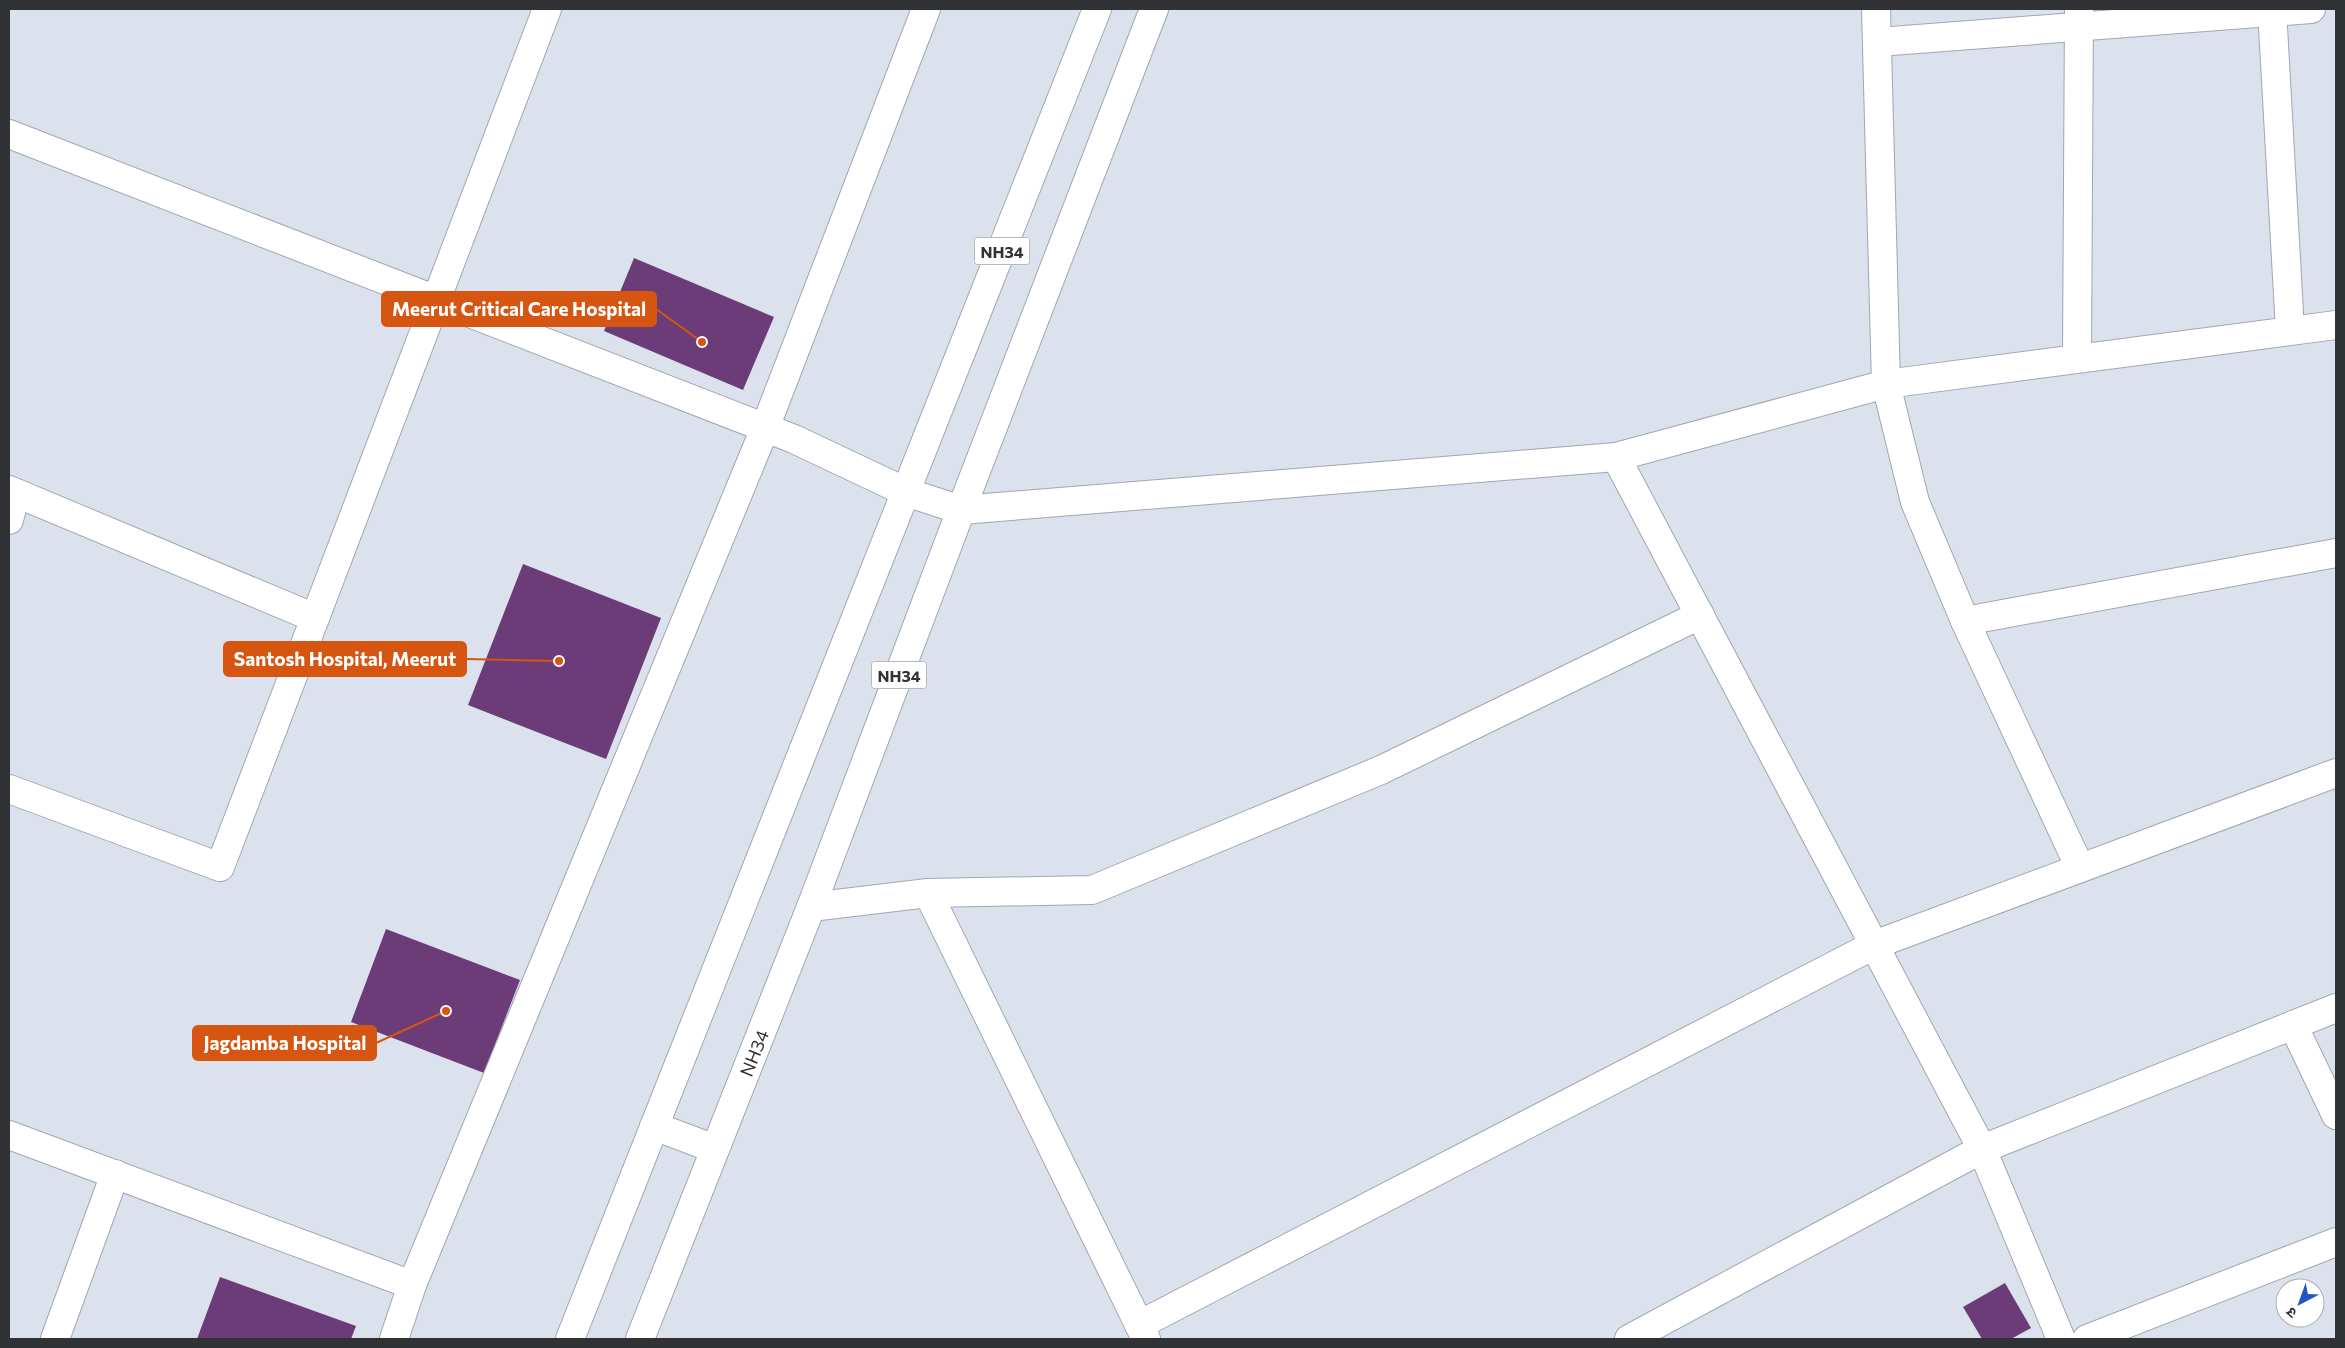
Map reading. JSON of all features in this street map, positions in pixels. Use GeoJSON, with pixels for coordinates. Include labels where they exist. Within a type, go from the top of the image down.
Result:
{"type":"FeatureCollection","features":[{"type":"Feature","properties":{"kind":"main road"},"geometry":{"type":"LineString","coordinates":[[9,789],[220,867],[434,299],[547,9]]}},
{"type":"Feature","properties":{"kind":"main road"},"geometry":{"type":"LineString","coordinates":[[394,1339],[412,1285],[765,428],[926,9]]}},
{"type":"Feature","properties":{"kind":"main road","name":"NH34"},"geometry":{"type":"LineString","coordinates":[[570,1339],[1097,9]]}},
{"type":"Feature","properties":{"kind":"main road","name":"NH34"},"geometry":{"type":"LineString","coordinates":[[640,1339],[811,908],[961,510],[1154,9]]}},
{"type":"Feature","properties":{"kind":"main road"},"geometry":{"type":"LineString","coordinates":[[1876,9],[1886,384],[1915,502],[1965,621],[2080,868]]}},
{"type":"Feature","properties":{"kind":"main road"},"geometry":{"type":"LineString","coordinates":[[1878,42],[2080,18],[2311,9]]}},
{"type":"Feature","properties":{"kind":"main road"},"geometry":{"type":"LineString","coordinates":[[2272,10],[2290,331]]}},
{"type":"Feature","properties":{"kind":"main road"},"geometry":{"type":"LineString","coordinates":[[2077,359],[2080,18]]}},
{"type":"Feature","properties":{"kind":"main road"},"geometry":{"type":"LineString","coordinates":[[9,134],[794,439],[906,492],[961,510],[1616,457],[1886,384],[2336,325]]}},
{"type":"Feature","properties":{"kind":"main road"},"geometry":{"type":"LineString","coordinates":[[1616,457],[1982,1149],[2062,1339]]}},
{"type":"Feature","properties":{"kind":"main road"},"geometry":{"type":"LineString","coordinates":[[9,520],[12,492],[315,618]]}},
{"type":"Feature","properties":{"kind":"main road"},"geometry":{"type":"LineString","coordinates":[[1965,621],[2336,553]]}},
{"type":"Feature","properties":{"kind":"main road"},"geometry":{"type":"LineString","coordinates":[[811,908],[928,893],[1092,890],[1381,770],[1700,615]]}},
{"type":"Feature","properties":{"kind":"main road"},"geometry":{"type":"LineString","coordinates":[[928,893],[1142,1332],[1874,945],[2336,773]]}},
{"type":"Feature","properties":{"kind":"main road"},"geometry":{"type":"LineString","coordinates":[[1629,1339],[1982,1149],[2336,1008]]}},
{"type":"Feature","properties":{"kind":"main road"},"geometry":{"type":"LineString","coordinates":[[2293,1025],[2336,1115]]}},
{"type":"Feature","properties":{"kind":"main road"},"geometry":{"type":"LineString","coordinates":[[654,1126],[716,1149]]}},
{"type":"Feature","properties":{"kind":"main road"},"geometry":{"type":"LineString","coordinates":[[9,1135],[412,1285]]}},
{"type":"Feature","properties":{"kind":"main road"},"geometry":{"type":"LineString","coordinates":[[55,1339],[115,1174]]}},
{"type":"Feature","properties":{"kind":"main road"},"geometry":{"type":"LineString","coordinates":[[2087,1339],[2336,1242]]}},
{"type":"Feature","properties":{"kind":"building"},"geometry":{"type":"Polygon","coordinates":[[[634,258],[774,317],[743,390],[604,331],[634,258]]]}},
{"type":"Feature","properties":{"kind":"building"},"geometry":{"type":"Polygon","coordinates":[[[523,564],[661,618],[606,759],[468,705],[523,564]]]}},
{"type":"Feature","properties":{"kind":"building"},"geometry":{"type":"Polygon","coordinates":[[[386,929],[520,980],[484,1073],[351,1022],[386,929]]]}},
{"type":"Feature","properties":{"kind":"building"},"geometry":{"type":"Polygon","coordinates":[[[220,1277],[356,1326],[351,1339],[197,1339],[220,1277]]]}},
{"type":"Feature","properties":{"kind":"building"},"geometry":{"type":"Polygon","coordinates":[[[2005,1283],[2031,1328],[2011,1339],[1982,1339],[1963,1307],[2005,1283]]]}},
{"type":"Feature","properties":{"kind":"place","name":"Meerut Critical Care Hospital"},"geometry":{"type":"Point","coordinates":[702,342]}},
{"type":"Feature","properties":{"kind":"place","name":"Santosh Hospital, Meerut"},"geometry":{"type":"Point","coordinates":[559,661]}},
{"type":"Feature","properties":{"kind":"place","name":"Jagdamba Hospital"},"geometry":{"type":"Point","coordinates":[446,1011]}}]}
